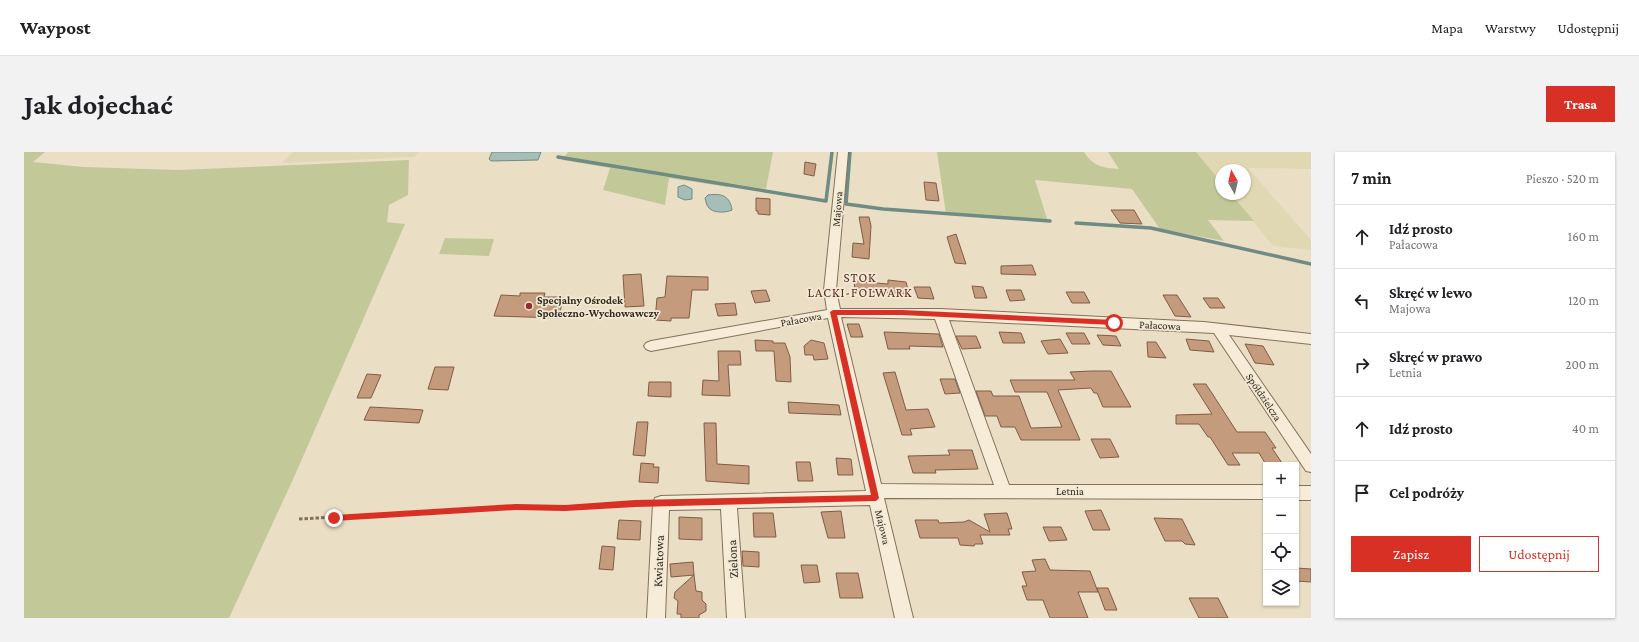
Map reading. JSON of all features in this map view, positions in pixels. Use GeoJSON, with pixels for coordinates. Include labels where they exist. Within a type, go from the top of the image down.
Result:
{"type":"FeatureCollection","features":[{"type":"Feature","properties":{"kind":"street","name":"Majowa"},"geometry":{"type":"LineString","coordinates":[[843,152],[830,290],[833,312],[904,618]]}},
{"type":"Feature","properties":{"kind":"street","name":"Pałacowa"},"geometry":{"type":"LineString","coordinates":[[651,346],[833,312],[940,314],[1218,328],[1311,339]]}},
{"type":"Feature","properties":{"kind":"street"},"geometry":{"type":"LineString","coordinates":[[940,314],[1004,491]]}},
{"type":"Feature","properties":{"kind":"street","name":"Spółdzielcza"},"geometry":{"type":"LineString","coordinates":[[1218,328],[1311,466]]}},
{"type":"Feature","properties":{"kind":"street","name":"Letnia"},"geometry":{"type":"LineString","coordinates":[[661,503],[1004,491],[1263,492]]}},
{"type":"Feature","properties":{"kind":"street"},"geometry":{"type":"LineString","coordinates":[[1299,493],[1311,493]]}},
{"type":"Feature","properties":{"kind":"street","name":"Zielona"},"geometry":{"type":"LineString","coordinates":[[729,500],[736,618]]}},
{"type":"Feature","properties":{"kind":"street","name":"Kwiatowa"},"geometry":{"type":"LineString","coordinates":[[656,618],[661,503]]}},
{"type":"Feature","properties":{"kind":"path"},"geometry":{"type":"LineString","coordinates":[[299,518],[516,507],[565,508],[635,503],[661,503]]}},
{"type":"Feature","properties":{"kind":"shaded area"},"geometry":{"type":"Polygon","coordinates":[[[293,152],[419,152],[414,157],[282,163],[293,152]]]}},
{"type":"Feature","properties":{"kind":"shaded area"},"geometry":{"type":"Polygon","coordinates":[[[1196,152],[1311,152],[1311,169],[1251,168],[1251,164],[1215,164],[1215,175],[1196,152]]]}},
{"type":"Feature","properties":{"kind":"shaded area"},"geometry":{"type":"Polygon","coordinates":[[[1251,171],[1311,240],[1311,250],[1273,246],[1236,200],[1251,200],[1251,171]]]}},
{"type":"Feature","properties":{"kind":"green space"},"geometry":{"type":"Polygon","coordinates":[[[24,152],[45,152],[33,162],[84,167],[179,170],[409,160],[408,195],[389,205],[387,222],[405,224],[295,475],[229,618],[24,618],[24,152]]]}},
{"type":"Feature","properties":{"kind":"green space"},"geometry":{"type":"Polygon","coordinates":[[[568,152],[773,152],[766,189],[729,183],[728,187],[669,178],[665,205],[603,190],[610,168],[562,160],[568,152]]]}},
{"type":"Feature","properties":{"kind":"green space"},"geometry":{"type":"Polygon","coordinates":[[[937,152],[1084,152],[1087,157],[1099,165],[1119,169],[1108,152],[1196,152],[1215,175],[1215,200],[1236,200],[1254,221],[1208,220],[1224,241],[1160,229],[1132,189],[1035,180],[1048,222],[946,214],[937,152]]]}},
{"type":"Feature","properties":{"kind":"green space"},"geometry":{"type":"Polygon","coordinates":[[[445,238],[494,239],[489,256],[439,254],[445,238]]]}},
{"type":"Feature","properties":{"kind":"water"},"geometry":{"type":"Polygon","coordinates":[[[492,152],[541,152],[538,160],[491,161],[489,159],[492,152]]]}},
{"type":"Feature","properties":{"kind":"water"},"geometry":{"type":"Polygon","coordinates":[[[684,185],[692,189],[692,199],[685,200],[678,197],[678,187],[684,185]]]}},
{"type":"Feature","properties":{"kind":"water"},"geometry":{"type":"Polygon","coordinates":[[[708,195],[724,196],[729,201],[732,210],[720,212],[711,210],[707,206],[705,198],[708,195]]]}},
{"type":"Feature","properties":{"kind":"building"},"geometry":{"type":"Polygon","coordinates":[[[805,162],[816,164],[814,176],[804,174],[805,162]]]}},
{"type":"Feature","properties":{"kind":"building"},"geometry":{"type":"Polygon","coordinates":[[[924,182],[936,183],[939,201],[926,200],[924,182]]]}},
{"type":"Feature","properties":{"kind":"building"},"geometry":{"type":"Polygon","coordinates":[[[756,198],[770,199],[770,215],[758,214],[758,211],[756,211],[756,198]]]}},
{"type":"Feature","properties":{"kind":"building"},"geometry":{"type":"Polygon","coordinates":[[[1111,210],[1134,210],[1142,224],[1120,223],[1111,210]]]}},
{"type":"Feature","properties":{"kind":"building"},"geometry":{"type":"Polygon","coordinates":[[[859,217],[869,217],[871,226],[869,259],[852,257],[853,243],[864,244],[859,217]]]}},
{"type":"Feature","properties":{"kind":"building"},"geometry":{"type":"Polygon","coordinates":[[[956,234],[966,264],[955,263],[947,237],[956,234]]]}},
{"type":"Feature","properties":{"kind":"building"},"geometry":{"type":"Polygon","coordinates":[[[1032,265],[1036,275],[1001,274],[1001,266],[1032,265]]]}},
{"type":"Feature","properties":{"kind":"building"},"geometry":{"type":"Polygon","coordinates":[[[641,274],[644,306],[625,307],[623,275],[641,274]]]}},
{"type":"Feature","properties":{"kind":"building"},"geometry":{"type":"Polygon","coordinates":[[[667,276],[708,277],[708,290],[692,290],[689,318],[671,318],[671,321],[655,320],[657,298],[665,297],[667,276]]]}},
{"type":"Feature","properties":{"kind":"building"},"geometry":{"type":"Polygon","coordinates":[[[888,280],[906,282],[909,294],[855,291],[854,281],[888,284],[888,280]]]}},
{"type":"Feature","properties":{"kind":"building"},"geometry":{"type":"Polygon","coordinates":[[[972,286],[983,287],[987,298],[975,298],[972,286]]]}},
{"type":"Feature","properties":{"kind":"building"},"geometry":{"type":"Polygon","coordinates":[[[914,287],[930,287],[934,299],[918,298],[914,287]]]}},
{"type":"Feature","properties":{"kind":"building"},"geometry":{"type":"Polygon","coordinates":[[[766,290],[770,301],[755,303],[751,291],[766,290]]]}},
{"type":"Feature","properties":{"kind":"building"},"geometry":{"type":"Polygon","coordinates":[[[1006,290],[1021,290],[1025,300],[1010,301],[1006,290]]]}},
{"type":"Feature","properties":{"kind":"building"},"geometry":{"type":"Polygon","coordinates":[[[1066,292],[1084,292],[1090,303],[1072,303],[1066,292]]]}},
{"type":"Feature","properties":{"kind":"building","name":"Specjalny Ośrodek Społeczno-Wychowawczy"},"geometry":{"type":"Polygon","coordinates":[[[520,293],[545,293],[544,297],[563,297],[559,318],[494,316],[501,295],[520,296],[520,293]]]}},
{"type":"Feature","properties":{"kind":"building"},"geometry":{"type":"Polygon","coordinates":[[[1163,295],[1177,295],[1191,317],[1175,316],[1163,295]]]}},
{"type":"Feature","properties":{"kind":"building"},"geometry":{"type":"Polygon","coordinates":[[[1203,298],[1218,298],[1225,308],[1210,308],[1203,298]]]}},
{"type":"Feature","properties":{"kind":"building"},"geometry":{"type":"Polygon","coordinates":[[[735,303],[737,315],[718,316],[715,304],[735,303]]]}},
{"type":"Feature","properties":{"kind":"building"},"geometry":{"type":"Polygon","coordinates":[[[847,324],[859,324],[863,337],[851,337],[847,324]]]}},
{"type":"Feature","properties":{"kind":"building"},"geometry":{"type":"Polygon","coordinates":[[[884,332],[939,334],[943,347],[909,346],[910,349],[888,349],[884,332]]]}},
{"type":"Feature","properties":{"kind":"building"},"geometry":{"type":"Polygon","coordinates":[[[999,332],[1021,333],[1025,343],[1003,343],[999,332]]]}},
{"type":"Feature","properties":{"kind":"building"},"geometry":{"type":"Polygon","coordinates":[[[1066,333],[1084,333],[1090,344],[1072,344],[1066,333]]]}},
{"type":"Feature","properties":{"kind":"building"},"geometry":{"type":"Polygon","coordinates":[[[1097,335],[1116,336],[1121,346],[1103,345],[1097,335]]]}},
{"type":"Feature","properties":{"kind":"building"},"geometry":{"type":"Polygon","coordinates":[[[956,336],[976,336],[981,348],[962,349],[956,336]]]}},
{"type":"Feature","properties":{"kind":"building"},"geometry":{"type":"Polygon","coordinates":[[[1060,339],[1068,353],[1048,354],[1041,341],[1060,339]]]}},
{"type":"Feature","properties":{"kind":"building"},"geometry":{"type":"Polygon","coordinates":[[[1186,339],[1209,341],[1214,352],[1190,350],[1186,339]]]}},
{"type":"Feature","properties":{"kind":"building"},"geometry":{"type":"Polygon","coordinates":[[[755,340],[785,343],[790,357],[791,382],[776,381],[774,351],[756,351],[755,340]]]}},
{"type":"Feature","properties":{"kind":"building"},"geometry":{"type":"Polygon","coordinates":[[[811,340],[824,343],[828,359],[814,360],[813,355],[805,355],[804,346],[811,340]]]}},
{"type":"Feature","properties":{"kind":"building"},"geometry":{"type":"Polygon","coordinates":[[[1147,342],[1156,342],[1166,358],[1148,357],[1147,342]]]}},
{"type":"Feature","properties":{"kind":"building"},"geometry":{"type":"Polygon","coordinates":[[[1245,344],[1263,346],[1274,365],[1255,363],[1245,344]]]}},
{"type":"Feature","properties":{"kind":"building"},"geometry":{"type":"Polygon","coordinates":[[[718,351],[740,351],[741,365],[728,365],[730,396],[702,395],[703,380],[719,381],[718,351]]]}},
{"type":"Feature","properties":{"kind":"building"},"geometry":{"type":"Polygon","coordinates":[[[435,367],[454,367],[448,390],[428,389],[435,367]]]}},
{"type":"Feature","properties":{"kind":"building"},"geometry":{"type":"Polygon","coordinates":[[[1111,371],[1131,407],[1103,407],[1097,393],[1094,393],[1091,388],[1058,390],[1080,440],[1021,440],[1015,427],[1001,427],[997,416],[985,416],[976,391],[991,391],[993,396],[1019,396],[1031,428],[1062,427],[1047,392],[1015,392],[1010,380],[1075,380],[1070,372],[1111,371]]]}},
{"type":"Feature","properties":{"kind":"building"},"geometry":{"type":"Polygon","coordinates":[[[895,372],[906,410],[928,409],[935,427],[910,429],[912,435],[902,435],[883,373],[895,372]]]}},
{"type":"Feature","properties":{"kind":"building"},"geometry":{"type":"Polygon","coordinates":[[[367,374],[381,375],[371,398],[357,398],[367,374]]]}},
{"type":"Feature","properties":{"kind":"building"},"geometry":{"type":"Polygon","coordinates":[[[940,379],[955,379],[960,393],[945,394],[940,379]]]}},
{"type":"Feature","properties":{"kind":"building"},"geometry":{"type":"Polygon","coordinates":[[[649,382],[671,382],[671,397],[648,396],[649,382]]]}},
{"type":"Feature","properties":{"kind":"building"},"geometry":{"type":"Polygon","coordinates":[[[1193,384],[1206,384],[1237,432],[1265,432],[1276,448],[1272,448],[1281,462],[1264,462],[1259,453],[1232,453],[1240,465],[1228,465],[1210,437],[1208,437],[1199,424],[1176,424],[1176,415],[1212,414],[1193,384]]]}},
{"type":"Feature","properties":{"kind":"building"},"geometry":{"type":"Polygon","coordinates":[[[788,402],[839,405],[841,415],[789,413],[788,402]]]}},
{"type":"Feature","properties":{"kind":"building"},"geometry":{"type":"Polygon","coordinates":[[[370,407],[423,410],[419,423],[364,420],[370,407]]]}},
{"type":"Feature","properties":{"kind":"building"},"geometry":{"type":"Polygon","coordinates":[[[637,422],[648,422],[645,456],[633,455],[637,422]]]}},
{"type":"Feature","properties":{"kind":"building"},"geometry":{"type":"Polygon","coordinates":[[[704,423],[716,423],[717,464],[749,466],[749,484],[706,481],[704,423]]]}},
{"type":"Feature","properties":{"kind":"building"},"geometry":{"type":"Polygon","coordinates":[[[1091,439],[1110,439],[1119,457],[1100,458],[1091,439]]]}},
{"type":"Feature","properties":{"kind":"building"},"geometry":{"type":"Polygon","coordinates":[[[948,450],[972,450],[978,469],[935,470],[936,473],[913,473],[908,456],[950,455],[948,450]]]}},
{"type":"Feature","properties":{"kind":"building"},"geometry":{"type":"Polygon","coordinates":[[[836,458],[851,459],[853,475],[838,475],[836,458]]]}},
{"type":"Feature","properties":{"kind":"building"},"geometry":{"type":"Polygon","coordinates":[[[796,462],[810,462],[813,481],[798,481],[796,462]]]}},
{"type":"Feature","properties":{"kind":"building"},"geometry":{"type":"Polygon","coordinates":[[[641,463],[654,464],[653,467],[659,467],[658,483],[639,482],[641,463]]]}},
{"type":"Feature","properties":{"kind":"building"},"geometry":{"type":"Polygon","coordinates":[[[1101,510],[1110,530],[1093,530],[1085,511],[1101,510]]]}},
{"type":"Feature","properties":{"kind":"building"},"geometry":{"type":"Polygon","coordinates":[[[841,511],[845,538],[828,538],[821,512],[841,511]]]}},
{"type":"Feature","properties":{"kind":"building"},"geometry":{"type":"Polygon","coordinates":[[[753,513],[773,513],[776,537],[754,537],[753,513]]]}},
{"type":"Feature","properties":{"kind":"building"},"geometry":{"type":"Polygon","coordinates":[[[1007,513],[1012,529],[1008,529],[1010,535],[980,535],[983,544],[975,544],[974,546],[960,545],[958,538],[920,538],[915,520],[938,520],[939,523],[964,522],[969,520],[990,532],[984,514],[1007,513]]]}},
{"type":"Feature","properties":{"kind":"building"},"geometry":{"type":"Polygon","coordinates":[[[679,517],[702,518],[702,540],[679,539],[679,517]]]}},
{"type":"Feature","properties":{"kind":"building"},"geometry":{"type":"Polygon","coordinates":[[[1154,518],[1182,519],[1195,545],[1185,544],[1182,541],[1165,541],[1154,518]]]}},
{"type":"Feature","properties":{"kind":"building"},"geometry":{"type":"Polygon","coordinates":[[[619,520],[641,521],[640,540],[617,539],[619,520]]]}},
{"type":"Feature","properties":{"kind":"building"},"geometry":{"type":"Polygon","coordinates":[[[1043,527],[1061,527],[1067,540],[1049,541],[1043,527]]]}},
{"type":"Feature","properties":{"kind":"building"},"geometry":{"type":"Polygon","coordinates":[[[602,546],[615,547],[613,570],[599,569],[602,546]]]}},
{"type":"Feature","properties":{"kind":"building"},"geometry":{"type":"Polygon","coordinates":[[[742,551],[759,552],[759,567],[743,566],[742,551]]]}},
{"type":"Feature","properties":{"kind":"building"},"geometry":{"type":"Polygon","coordinates":[[[1045,559],[1050,570],[1090,571],[1098,592],[1078,592],[1088,618],[1050,618],[1043,600],[1027,600],[1022,586],[1027,586],[1022,572],[1036,571],[1032,560],[1045,559]]]}},
{"type":"Feature","properties":{"kind":"building"},"geometry":{"type":"Polygon","coordinates":[[[693,562],[694,575],[671,577],[670,564],[693,562]]]}},
{"type":"Feature","properties":{"kind":"building"},"geometry":{"type":"Polygon","coordinates":[[[801,565],[817,565],[820,582],[804,583],[801,565]]]}},
{"type":"Feature","properties":{"kind":"building"},"geometry":{"type":"Polygon","coordinates":[[[1299,568],[1311,569],[1311,582],[1299,581],[1299,568]]]}},
{"type":"Feature","properties":{"kind":"building"},"geometry":{"type":"Polygon","coordinates":[[[836,573],[858,573],[863,598],[840,598],[836,573]]]}},
{"type":"Feature","properties":{"kind":"building"},"geometry":{"type":"Polygon","coordinates":[[[694,575],[696,591],[702,592],[702,600],[706,604],[706,611],[699,615],[699,618],[681,618],[681,614],[677,614],[678,601],[674,598],[675,592],[694,575]]]}},
{"type":"Feature","properties":{"kind":"building"},"geometry":{"type":"Polygon","coordinates":[[[1097,588],[1108,588],[1117,610],[1105,610],[1097,588]]]}},
{"type":"Feature","properties":{"kind":"building"},"geometry":{"type":"Polygon","coordinates":[[[1189,598],[1218,598],[1228,618],[1199,618],[1189,598]]]}},
{"type":"Feature","properties":{"kind":"waterway"},"geometry":{"type":"LineString","coordinates":[[558,157],[826,201],[832,152]]}},
{"type":"Feature","properties":{"kind":"waterway"},"geometry":{"type":"LineString","coordinates":[[850,152],[846,204],[883,209],[1050,221]]}},
{"type":"Feature","properties":{"kind":"waterway"},"geometry":{"type":"LineString","coordinates":[[1076,223],[1151,228],[1311,264]]}},
{"type":"Feature","properties":{"kind":"place","name":"Specjalny Ośrodek Społeczno-Wychowawczy"},"geometry":{"type":"Point","coordinates":[529,306]}},
{"type":"Feature","properties":{"kind":"district","name":"STOK LACKI-FOLWARK"},"geometry":{"type":"Point","coordinates":[860,284]}},
{"type":"Feature","properties":{"kind":"route"},"geometry":{"type":"LineString","coordinates":[[334,518],[516,507],[565,508],[635,503],[876,498],[833,312],[902,312],[1114,323]]}}]}
